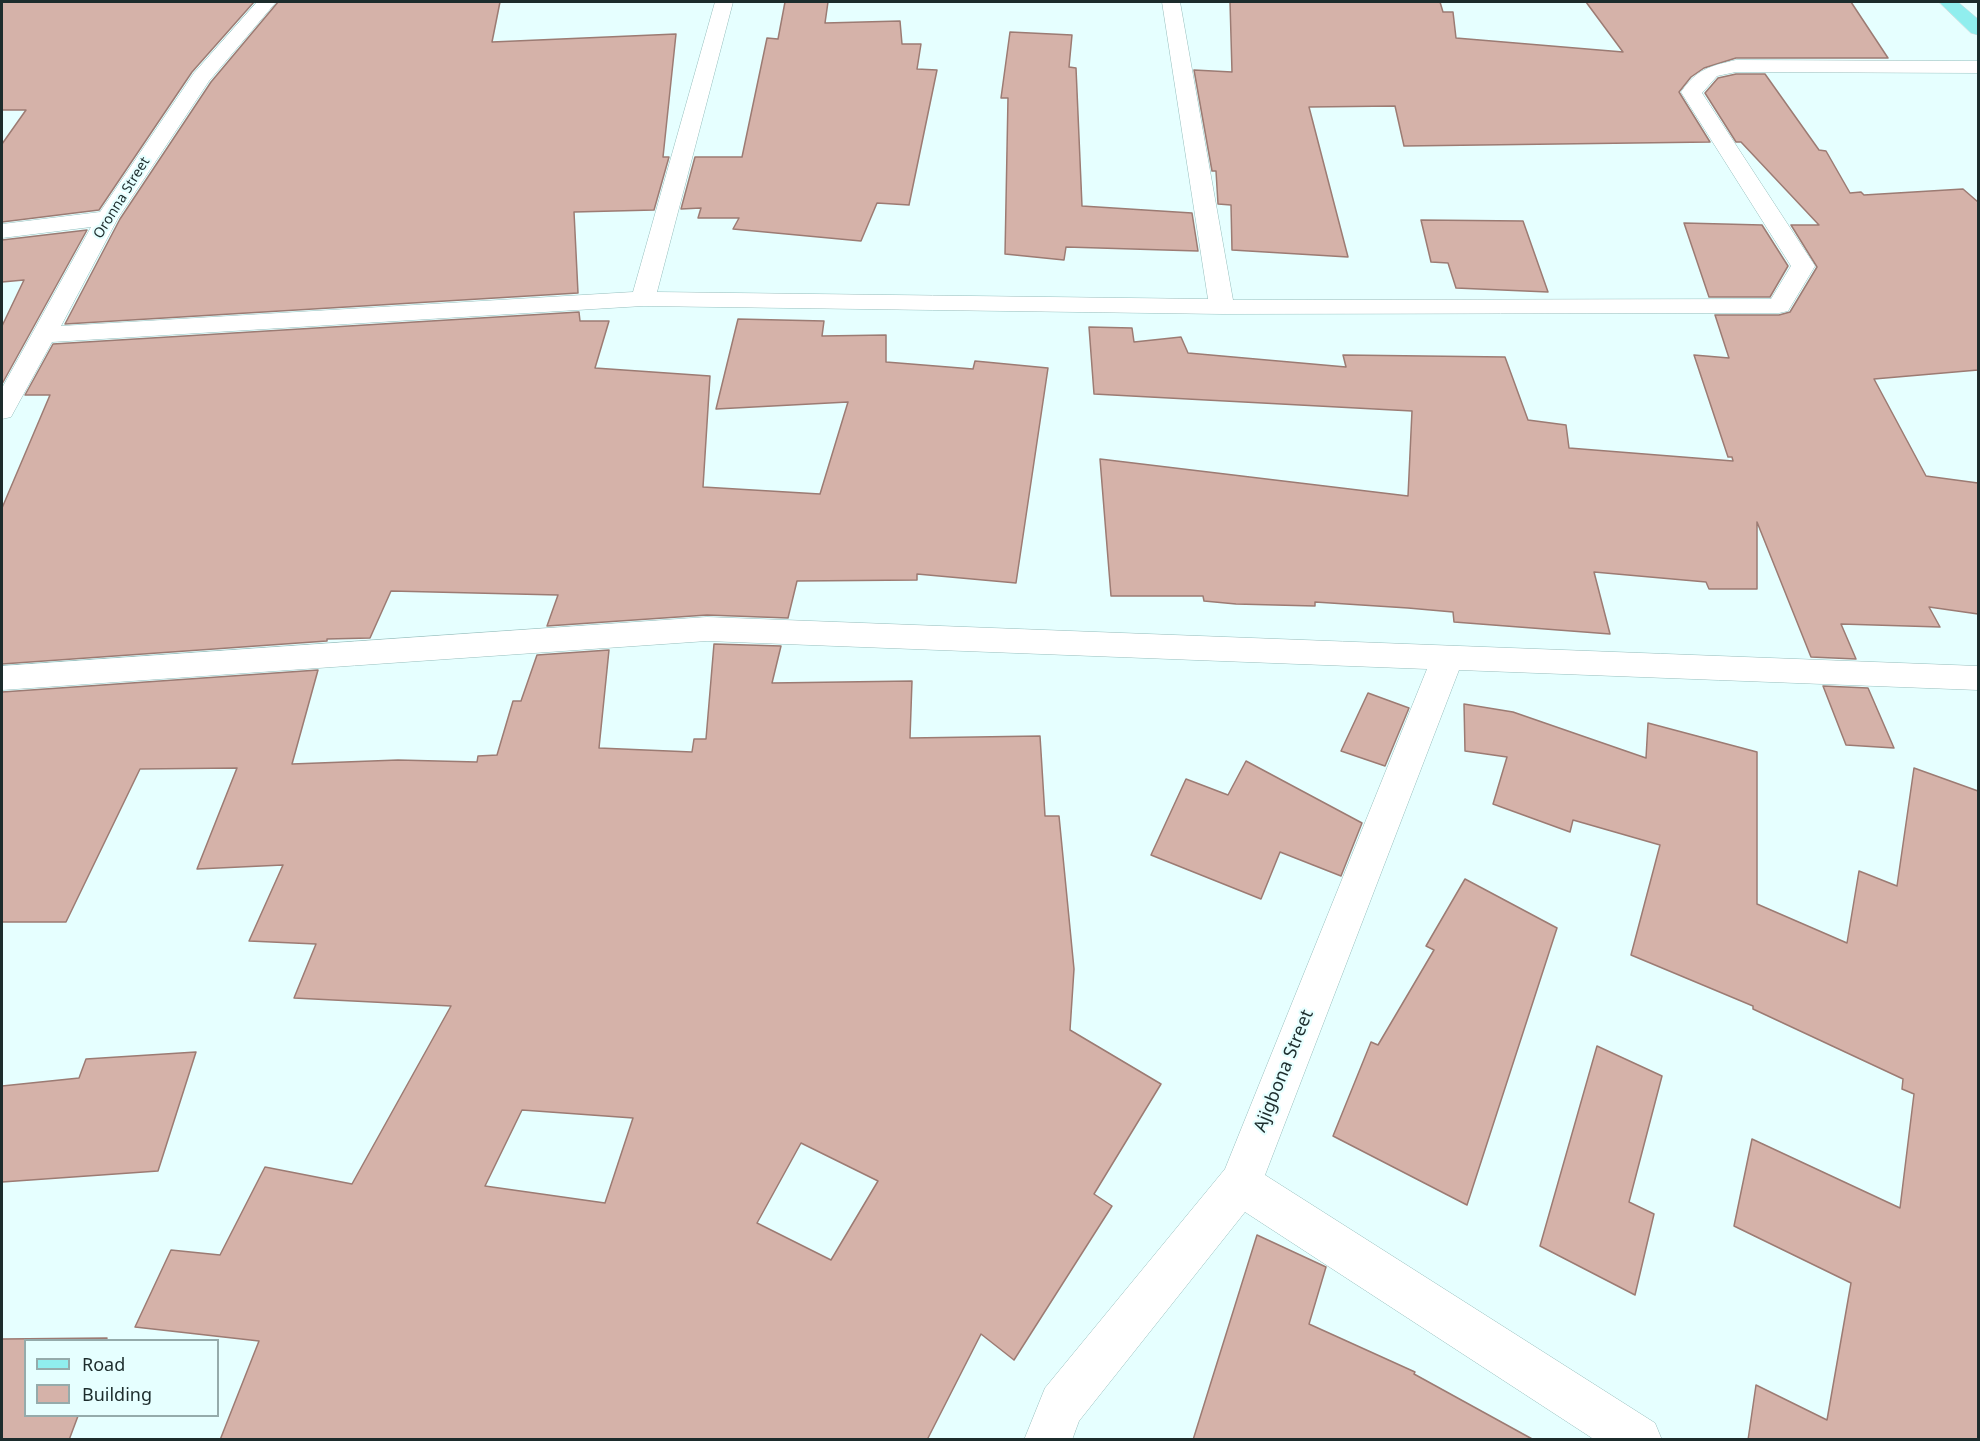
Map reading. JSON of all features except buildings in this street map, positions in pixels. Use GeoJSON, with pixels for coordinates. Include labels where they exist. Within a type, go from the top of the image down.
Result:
{"type":"FeatureCollection","features":[{"type":"Feature","properties":{"kind":"main road"},"geometry":{"type":"LineString","coordinates":[[1948,2],[1978,29]]}},
{"type":"Feature","properties":{"kind":"street","name":"Oronna Street"},"geometry":{"type":"LineString","coordinates":[[2,411],[107,218],[201,77],[267,2]]}},
{"type":"Feature","properties":{"kind":"street"},"geometry":{"type":"LineString","coordinates":[[643,299],[724,2]]}},
{"type":"Feature","properties":{"kind":"street"},"geometry":{"type":"LineString","coordinates":[[1171,2],[1222,307]]}},
{"type":"Feature","properties":{"kind":"street"},"geometry":{"type":"LineString","coordinates":[[44,335],[643,299],[1222,307],[1779,306],[1803,266],[1691,92],[1710,72],[1736,66],[1978,67]]}},
{"type":"Feature","properties":{"kind":"street"},"geometry":{"type":"LineString","coordinates":[[2,231],[107,218]]}},
{"type":"Feature","properties":{"kind":"street"},"geometry":{"type":"LineString","coordinates":[[2,678],[707,629],[1978,678]]}},
{"type":"Feature","properties":{"kind":"street","name":"Ajigbona Street"},"geometry":{"type":"LineString","coordinates":[[1048,1440],[1062,1405],[1240,1184],[1447,659]]}},
{"type":"Feature","properties":{"kind":"street"},"geometry":{"type":"LineString","coordinates":[[1240,1184],[1638,1440]]}}]}
